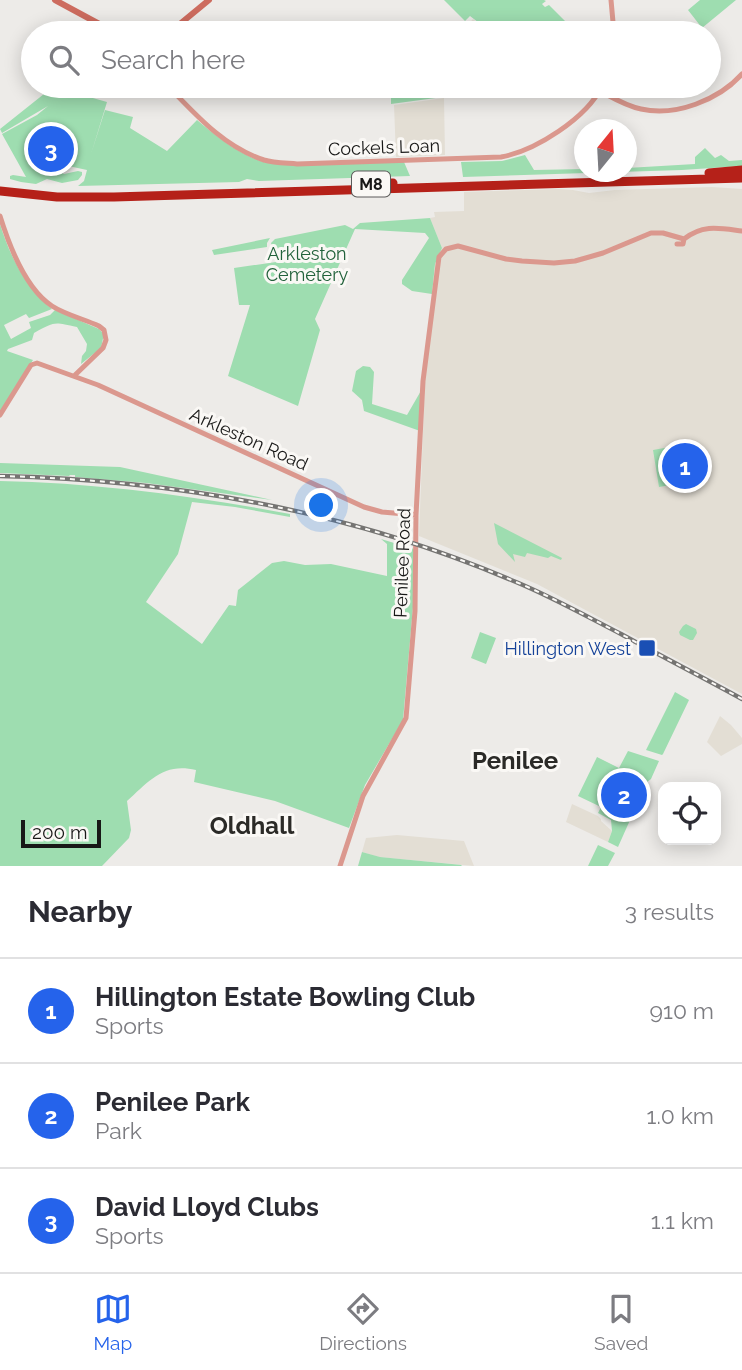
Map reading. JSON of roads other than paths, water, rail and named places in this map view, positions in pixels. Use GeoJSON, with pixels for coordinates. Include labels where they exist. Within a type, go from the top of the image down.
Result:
{"type":"FeatureCollection","features":[{"type":"Feature","properties":{"kind":"highway","name":"M8"},"geometry":{"type":"LineString","coordinates":[[0,186],[104,192],[742,171]]}},
{"type":"Feature","properties":{"kind":"highway","name":"M8"},"geometry":{"type":"LineString","coordinates":[[0,191],[57,197],[104,197],[742,180]]}},
{"type":"Feature","properties":{"kind":"main road"},"geometry":{"type":"LineString","coordinates":[[55,0],[94,21]]}},
{"type":"Feature","properties":{"kind":"main road"},"geometry":{"type":"LineString","coordinates":[[184,21],[209,0]]}},
{"type":"Feature","properties":{"kind":"street"},"geometry":{"type":"LineString","coordinates":[[611,0],[613,21]]}},
{"type":"Feature","properties":{"kind":"street"},"geometry":{"type":"LineString","coordinates":[[721,92],[742,74]]}},
{"type":"Feature","properties":{"kind":"street","name":"Cockels Loan"},"geometry":{"type":"LineString","coordinates":[[180,98],[201,120],[236,146],[267,161],[297,164],[501,158],[556,134],[594,98]]}},
{"type":"Feature","properties":{"kind":"street"},"geometry":{"type":"LineString","coordinates":[[615,98],[638,109],[670,111],[707,98]]}},
{"type":"Feature","properties":{"kind":"street"},"geometry":{"type":"LineString","coordinates":[[0,216],[6,237],[22,269],[42,298],[54,307],[104,330],[106,340],[103,348],[74,376]]}},
{"type":"Feature","properties":{"kind":"street","name":"Penilee Road"},"geometry":{"type":"LineString","coordinates":[[340,866],[363,796],[406,718],[415,611],[416,515],[423,382],[438,263],[442,253],[458,246],[522,261],[575,261],[603,253],[650,233],[681,238],[703,229],[742,231]]}},
{"type":"Feature","properties":{"kind":"street","name":"Arkleston Road"},"geometry":{"type":"LineString","coordinates":[[0,415],[32,364],[37,363],[98,385],[364,507],[393,514],[416,515]]}},
{"type":"Feature","properties":{"kind":"railway"},"geometry":{"type":"LineString","coordinates":[[0,476],[132,484],[198,493],[263,504],[392,536],[543,594],[742,699]]}},
{"type":"Feature","properties":{"kind":"place","name":"David Lloyd Clubs"},"geometry":{"type":"Point","coordinates":[51,149]}},
{"type":"Feature","properties":{"kind":"place","name":"Hillington Estate Bowling Club"},"geometry":{"type":"Point","coordinates":[685,466]}},
{"type":"Feature","properties":{"kind":"place","name":"Hillington West"},"geometry":{"type":"Point","coordinates":[647,648]}},
{"type":"Feature","properties":{"kind":"place","name":"Penilee Park"},"geometry":{"type":"Point","coordinates":[624,795]}},
{"type":"Feature","properties":{"kind":"district","name":"Penilee"},"geometry":{"type":"Point","coordinates":[515,760]}},
{"type":"Feature","properties":{"kind":"district","name":"Oldhall"},"geometry":{"type":"Point","coordinates":[252,825]}},
{"type":"Feature","properties":{"kind":"park label","name":"Arkleston Cemetery"},"geometry":{"type":"Point","coordinates":[307,263]}}]}
